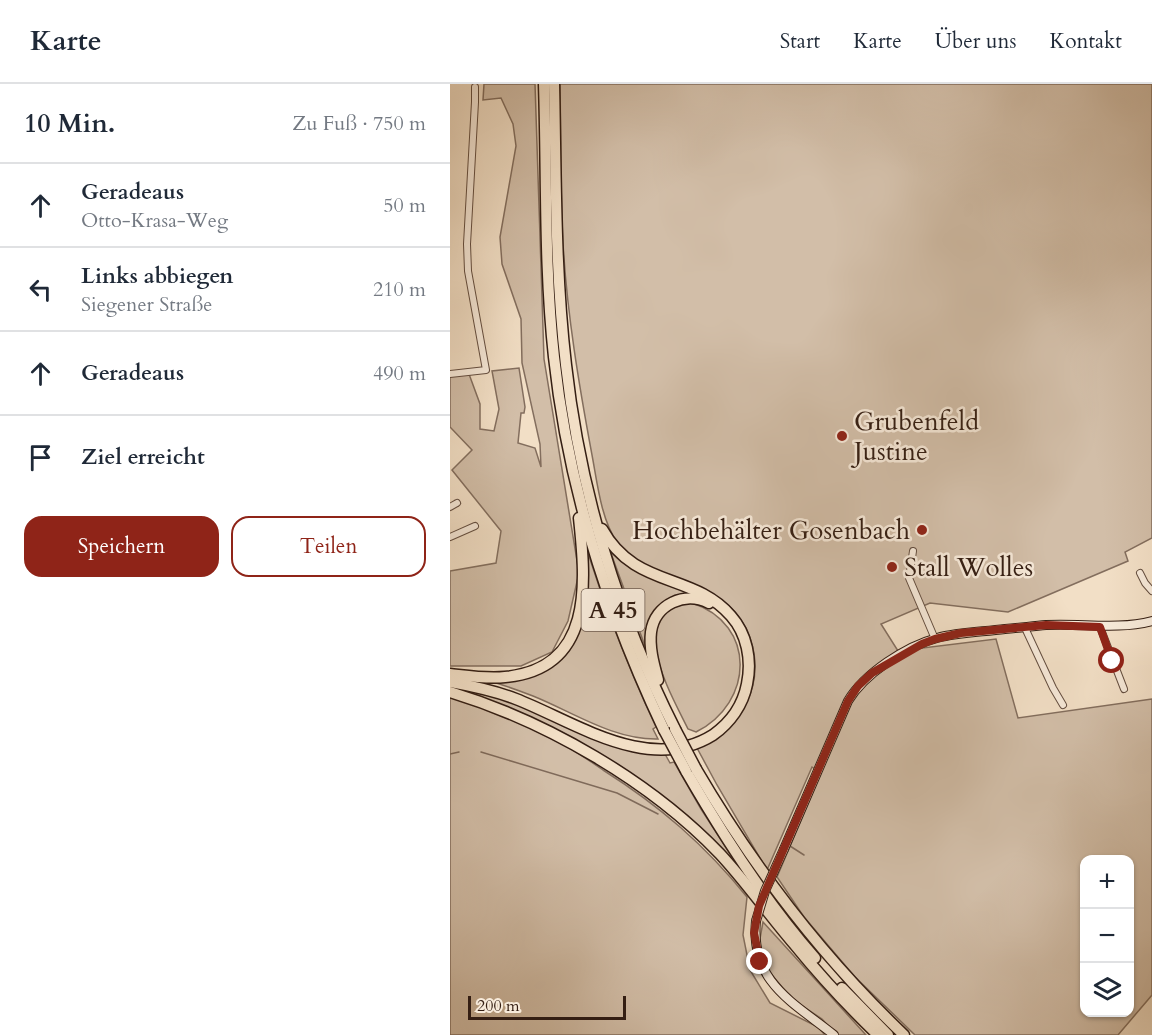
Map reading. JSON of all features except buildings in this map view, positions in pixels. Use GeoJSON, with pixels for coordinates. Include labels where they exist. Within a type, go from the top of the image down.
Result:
{"type":"FeatureCollection","features":[{"type":"Feature","properties":{"kind":"highway","name":"A 45"},"geometry":{"type":"LineString","coordinates":[[544,84],[551,327],[560,401],[576,484],[613,610],[628,651],[731,847],[783,918],[837,983],[888,1035]]}},
{"type":"Feature","properties":{"kind":"highway","name":"A 45"},"geometry":{"type":"LineString","coordinates":[[554,84],[557,243],[563,336],[574,422],[592,507],[621,603],[669,717],[670,729]]}},
{"type":"Feature","properties":{"kind":"highway"},"geometry":{"type":"LineString","coordinates":[[450,675],[496,678],[526,674],[549,663],[567,645],[579,620],[584,590],[584,563],[576,484]]}},
{"type":"Feature","properties":{"kind":"highway"},"geometry":{"type":"LineString","coordinates":[[450,682],[514,698],[604,738],[647,748],[678,747],[695,743],[716,733],[730,719],[744,696],[749,670],[746,643],[739,627],[714,600],[700,592],[643,570],[624,557],[605,533],[592,507]]}},
{"type":"Feature","properties":{"kind":"highway"},"geometry":{"type":"LineString","coordinates":[[450,675],[515,693],[622,738],[659,744],[681,741],[708,731],[731,710],[742,687],[744,674],[742,650],[733,627],[717,610],[698,599],[682,598],[669,604],[659,613],[652,627],[652,658],[669,717]]}},
{"type":"Feature","properties":{"kind":"highway"},"geometry":{"type":"LineString","coordinates":[[450,692],[515,716],[573,745],[628,779],[679,817],[722,856],[795,946],[855,1013],[878,1035]]}},
{"type":"Feature","properties":{"kind":"highway","name":"A 45"},"geometry":{"type":"LineString","coordinates":[[691,770],[789,909],[846,977],[904,1035]]}},
{"type":"Feature","properties":{"kind":"main road"},"geometry":{"type":"LineString","coordinates":[[834,1035],[786,998],[768,978],[757,953],[754,933],[759,906],[852,694],[876,670],[935,639],[961,633],[1046,625],[1134,626],[1152,621]]}},
{"type":"Feature","properties":{"kind":"street"},"geometry":{"type":"LineString","coordinates":[[450,374],[486,369],[468,271],[467,253],[475,87]]}},
{"type":"Feature","properties":{"kind":"street"},"geometry":{"type":"LineString","coordinates":[[450,507],[457,503]]}},
{"type":"Feature","properties":{"kind":"street"},"geometry":{"type":"LineString","coordinates":[[450,537],[475,526]]}},
{"type":"Feature","properties":{"kind":"street"},"geometry":{"type":"LineString","coordinates":[[913,551],[909,578],[935,639]]}},
{"type":"Feature","properties":{"kind":"street"},"geometry":{"type":"LineString","coordinates":[[1140,573],[1144,583],[1152,591]]}},
{"type":"Feature","properties":{"kind":"street"},"geometry":{"type":"LineString","coordinates":[[1025,627],[1053,688],[1064,705]]}},
{"type":"Feature","properties":{"kind":"street"},"geometry":{"type":"LineString","coordinates":[[1100,627],[1124,689]]}},
{"type":"Feature","properties":{"kind":"shaded area"},"geometry":{"type":"Polygon","coordinates":[[[484,84],[535,84],[544,359],[579,573],[568,621],[552,652],[521,666],[450,666],[450,571],[496,563],[501,531],[452,470],[472,450],[450,427],[450,376],[469,374],[480,404],[480,429],[494,431],[499,409],[492,371],[519,368],[525,407],[524,413],[521,413],[518,443],[535,448],[541,467],[540,444],[522,363],[521,319],[502,264],[500,237],[516,146],[513,124],[501,98],[483,100],[484,84]]]}},
{"type":"Feature","properties":{"kind":"shaded area"},"geometry":{"type":"Polygon","coordinates":[[[560,84],[1152,84],[1152,538],[1125,552],[1128,561],[1008,612],[930,603],[881,624],[898,651],[996,639],[1018,718],[1152,699],[1152,995],[1134,1016],[1134,855],[1080,855],[1080,1017],[1133,1017],[1118,1035],[915,1035],[855,977],[804,917],[777,877],[821,773],[812,767],[767,870],[697,748],[726,730],[737,719],[751,690],[755,674],[754,658],[751,641],[741,619],[709,592],[650,568],[632,557],[617,542],[603,512],[574,349],[567,296],[561,183],[560,84]]]}},
{"type":"Feature","properties":{"kind":"shaded area"},"geometry":{"type":"Polygon","coordinates":[[[583,537],[607,609],[656,727],[653,729],[658,739],[641,738],[609,730],[533,696],[493,682],[538,671],[577,629],[583,537]]]}},
{"type":"Feature","properties":{"kind":"shaded area"},"geometry":{"type":"Polygon","coordinates":[[[609,548],[637,571],[657,581],[692,593],[649,623],[645,646],[609,548]]]}},
{"type":"Feature","properties":{"kind":"shaded area"},"geometry":{"type":"Polygon","coordinates":[[[692,603],[713,613],[728,628],[737,645],[740,664],[737,684],[729,703],[715,719],[696,732],[688,729],[671,696],[657,656],[655,637],[659,621],[671,609],[692,603]]]}},
{"type":"Feature","properties":{"kind":"shaded area"},"geometry":{"type":"Polygon","coordinates":[[[450,687],[483,693],[665,754],[670,763],[674,762],[742,872],[627,775],[450,687]]]}},
{"type":"Feature","properties":{"kind":"shaded area"},"geometry":{"type":"Polygon","coordinates":[[[450,696],[518,722],[564,745],[644,798],[698,843],[747,897],[743,935],[750,970],[770,1003],[818,1027],[825,1035],[450,1035],[450,696]]]}},
{"type":"Feature","properties":{"kind":"shaded area"},"geometry":{"type":"Polygon","coordinates":[[[763,922],[866,1035],[837,1035],[822,1019],[792,999],[767,969],[759,944],[763,922]]]}},
{"type":"Feature","properties":{"kind":"waterway"},"geometry":{"type":"LineString","coordinates":[[450,754],[459,752]]}},
{"type":"Feature","properties":{"kind":"waterway"},"geometry":{"type":"LineString","coordinates":[[481,752],[617,793],[658,814]]}},
{"type":"Feature","properties":{"kind":"waterway"},"geometry":{"type":"LineString","coordinates":[[790,846],[804,855]]}},
{"type":"Feature","properties":{"kind":"place","name":"Grubenfeld Justine"},"geometry":{"type":"Point","coordinates":[842,436]}},
{"type":"Feature","properties":{"kind":"place","name":"Hochbehälter Gosenbach"},"geometry":{"type":"Point","coordinates":[922,530]}},
{"type":"Feature","properties":{"kind":"place","name":"Stall Wolles"},"geometry":{"type":"Point","coordinates":[892,567]}},
{"type":"Feature","properties":{"kind":"route"},"geometry":{"type":"LineString","coordinates":[[760,962],[754,933],[759,906],[848,701],[858,686],[872,673],[888,662],[935,639],[961,633],[1046,625],[1100,627],[1112,661]]}}]}
